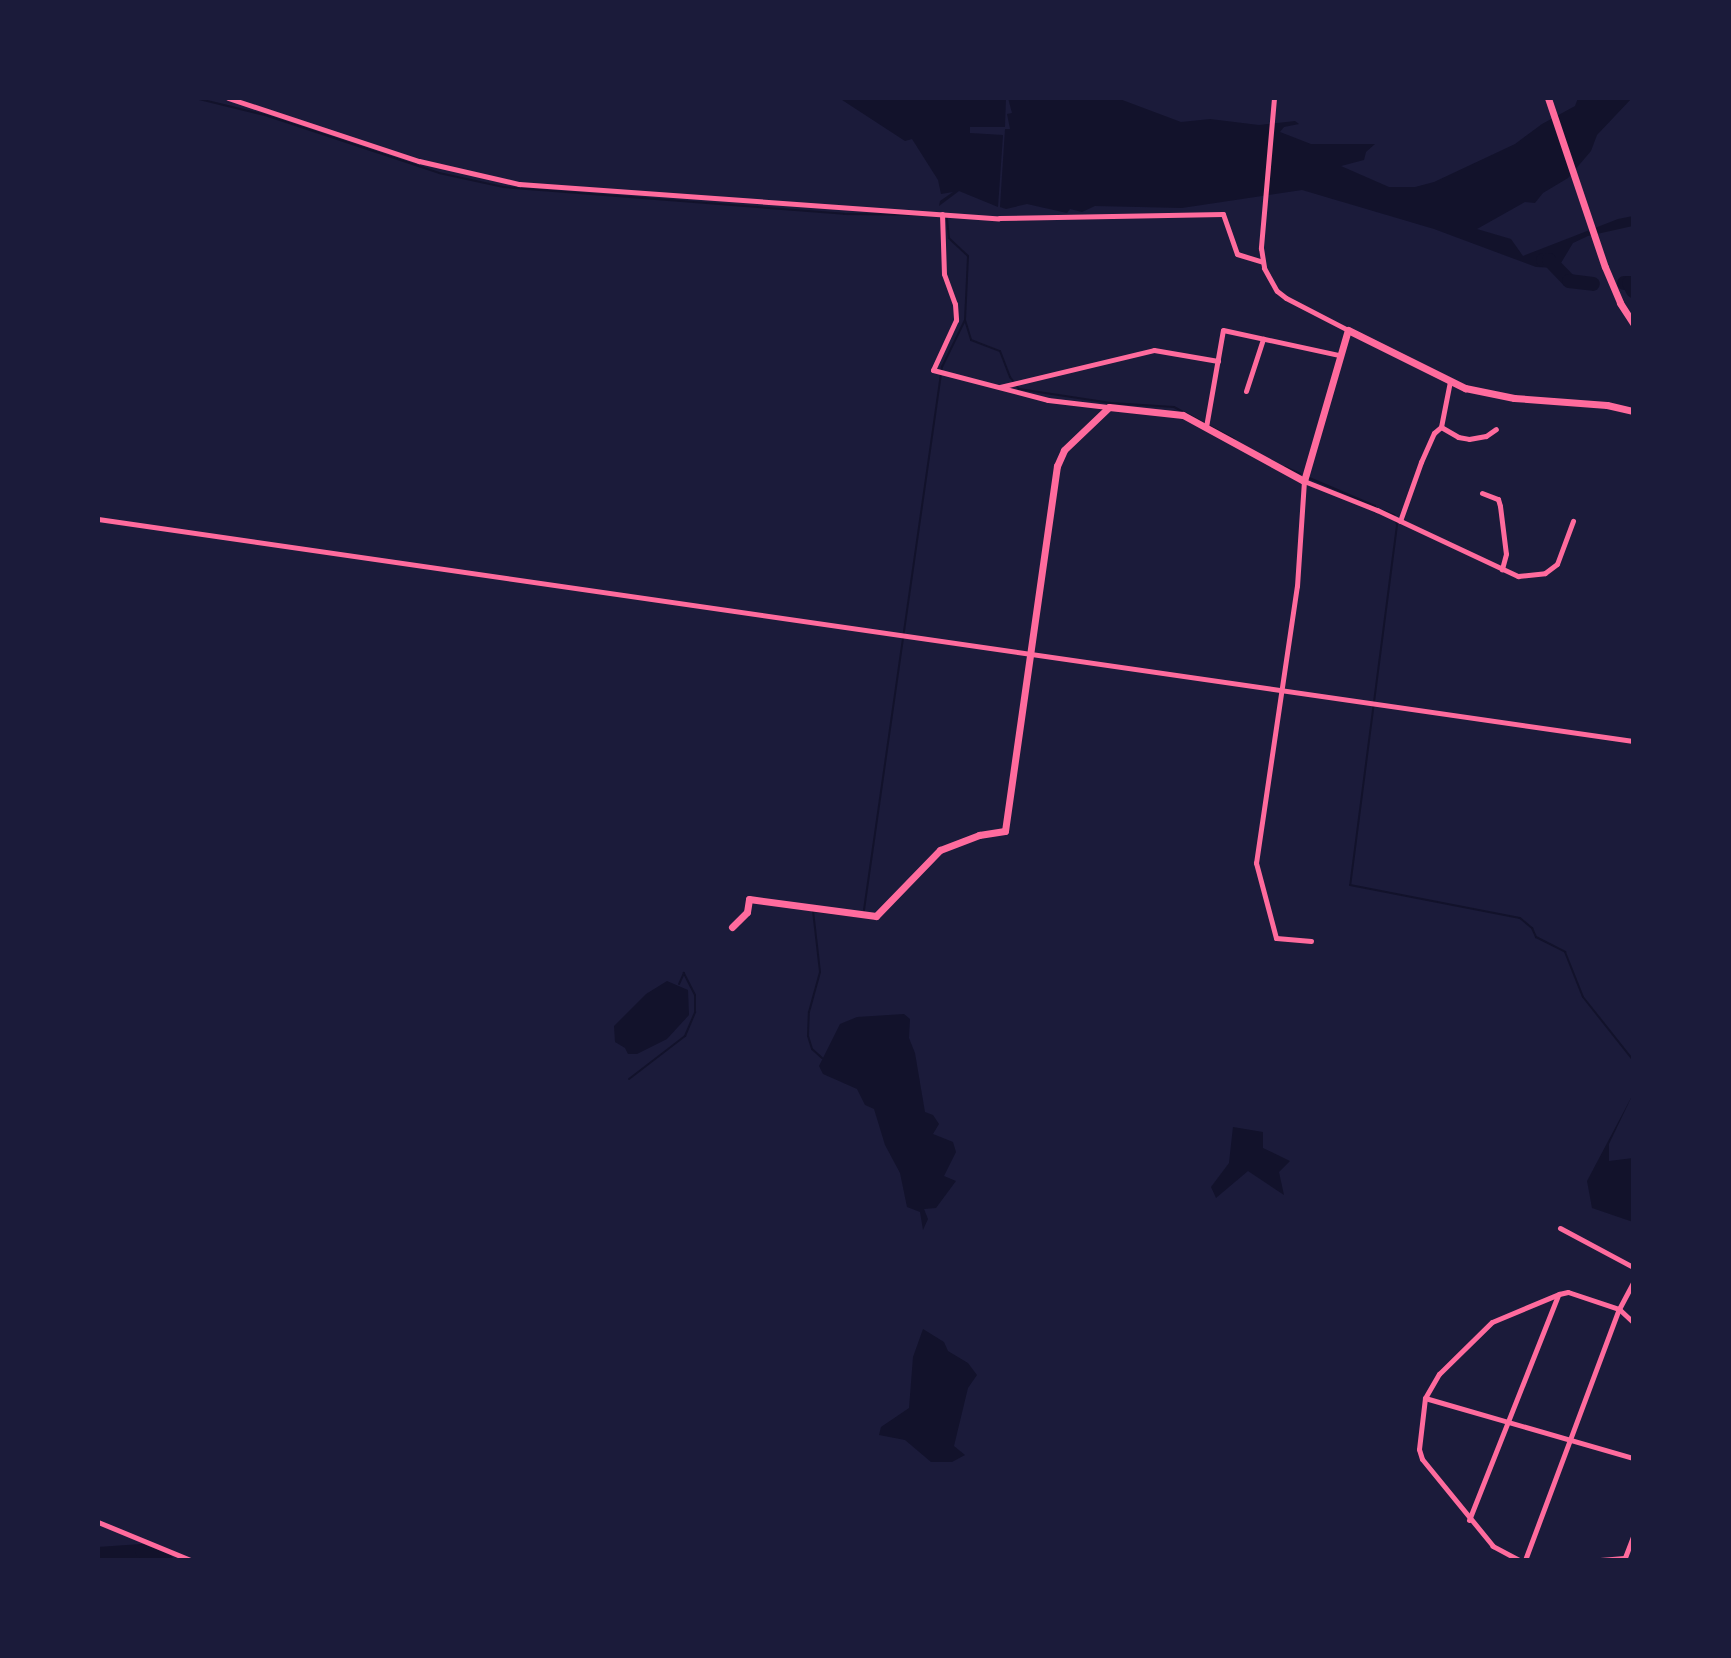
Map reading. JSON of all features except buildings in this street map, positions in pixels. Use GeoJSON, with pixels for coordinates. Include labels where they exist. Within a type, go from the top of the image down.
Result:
{"type":"FeatureCollection","features":[{"type":"Feature","properties":{"kind":"main road"},"geometry":{"type":"LineString","coordinates":[[1549,100],[1602,258],[1620,303],[1633,323]]}},
{"type":"Feature","properties":{"kind":"main road"},"geometry":{"type":"LineString","coordinates":[[732,927],[747,912],[749,899],[876,916],[940,850],[979,835],[1005,831],[1059,457],[1109,407],[1165,411],[1206,427],[1304,481],[1348,330],[1465,388],[1514,398],[1607,405],[1633,411]]}},
{"type":"Feature","properties":{"kind":"street"},"geometry":{"type":"LineString","coordinates":[[228,98],[419,161],[519,184],[942,214],[1064,218],[1223,214],[1237,254],[1263,262]]}},
{"type":"Feature","properties":{"kind":"street"},"geometry":{"type":"LineString","coordinates":[[1274,100],[1264,209],[1263,262],[1277,291],[1348,330]]}},
{"type":"Feature","properties":{"kind":"street"},"geometry":{"type":"LineString","coordinates":[[942,214],[944,274],[955,304],[956,320],[933,370],[1048,400],[1109,407]]}},
{"type":"Feature","properties":{"kind":"street"},"geometry":{"type":"LineString","coordinates":[[1206,427],[1223,330],[1339,355]]}},
{"type":"Feature","properties":{"kind":"street"},"geometry":{"type":"LineString","coordinates":[[1246,391],[1263,339]]}},
{"type":"Feature","properties":{"kind":"street"},"geometry":{"type":"LineString","coordinates":[[998,388],[1154,350],[1218,361]]}},
{"type":"Feature","properties":{"kind":"street"},"geometry":{"type":"LineString","coordinates":[[1400,521],[1421,462],[1434,433],[1441,427],[1450,381]]}},
{"type":"Feature","properties":{"kind":"street"},"geometry":{"type":"LineString","coordinates":[[1441,427],[1458,437],[1469,439],[1486,436],[1496,429]]}},
{"type":"Feature","properties":{"kind":"street"},"geometry":{"type":"LineString","coordinates":[[1311,941],[1276,938],[1257,873],[1297,586],[1304,481],[1518,576],[1545,573],[1562,557],[1573,521]]}},
{"type":"Feature","properties":{"kind":"street"},"geometry":{"type":"LineString","coordinates":[[1482,493],[1498,499],[1500,506],[1506,554],[1502,569]]}},
{"type":"Feature","properties":{"kind":"street"},"geometry":{"type":"LineString","coordinates":[[98,519],[1633,741]]}},
{"type":"Feature","properties":{"kind":"street"},"geometry":{"type":"LineString","coordinates":[[1560,1228],[1633,1267]]}},
{"type":"Feature","properties":{"kind":"street"},"geometry":{"type":"LineString","coordinates":[[1633,1283],[1619,1309],[1572,1441],[1522,1560],[1493,1546],[1469,1521],[1419,1454],[1425,1398],[1439,1374],[1492,1322],[1559,1294],[1568,1292],[1619,1309],[1633,1322]]}},
{"type":"Feature","properties":{"kind":"street"},"geometry":{"type":"LineString","coordinates":[[1469,1521],[1559,1294]]}},
{"type":"Feature","properties":{"kind":"street"},"geometry":{"type":"LineString","coordinates":[[1425,1398],[1633,1458]]}},
{"type":"Feature","properties":{"kind":"street"},"geometry":{"type":"LineString","coordinates":[[98,1522],[190,1560]]}},
{"type":"Feature","properties":{"kind":"street"},"geometry":{"type":"LineString","coordinates":[[1600,1560],[1624,1559],[1633,1537]]}},
{"type":"Feature","properties":{"kind":"shaded area"},"geometry":{"type":"Polygon","coordinates":[[[839,98],[1006,98],[1005,127],[970,127],[970,133],[1003,135],[998,207],[959,191],[939,206],[940,201],[953,192],[941,194],[938,180],[912,139],[905,141],[839,98]]]}},
{"type":"Feature","properties":{"kind":"shaded area"},"geometry":{"type":"Polygon","coordinates":[[[1008,98],[1117,98],[1181,122],[1210,119],[1259,125],[1295,121],[1299,124],[1284,127],[1280,132],[1311,144],[1375,144],[1366,152],[1364,160],[1341,166],[1389,187],[1415,187],[1434,182],[1515,144],[1542,124],[1575,106],[1578,98],[1632,98],[1597,135],[1591,151],[1568,178],[1543,193],[1535,203],[1525,202],[1477,229],[1511,239],[1523,256],[1618,219],[1633,216],[1633,226],[1588,236],[1573,243],[1558,268],[1536,267],[1434,229],[1302,190],[1182,208],[1095,206],[1082,212],[1070,209],[1067,213],[1027,204],[1006,209],[1000,207],[1005,129],[1010,129],[1007,114],[1012,113],[1008,98]]]}},
{"type":"Feature","properties":{"kind":"shaded area"},"geometry":{"type":"Polygon","coordinates":[[[667,981],[688,990],[689,1015],[667,1039],[637,1054],[628,1054],[615,1042],[614,1026],[646,994],[667,981]]]}},
{"type":"Feature","properties":{"kind":"shaded area"},"geometry":{"type":"Polygon","coordinates":[[[904,1014],[910,1019],[909,1038],[915,1053],[925,1112],[933,1115],[939,1124],[933,1134],[953,1142],[956,1152],[944,1176],[956,1181],[936,1208],[924,1209],[928,1219],[923,1230],[920,1212],[907,1207],[900,1173],[885,1145],[874,1109],[865,1105],[857,1089],[823,1074],[819,1066],[840,1024],[857,1017],[904,1014]]]}},
{"type":"Feature","properties":{"kind":"shaded area"},"geometry":{"type":"Polygon","coordinates":[[[1633,1094],[1609,1144],[1609,1161],[1633,1158],[1633,1222],[1592,1208],[1587,1181],[1633,1094]]]}},
{"type":"Feature","properties":{"kind":"shaded area"},"geometry":{"type":"Polygon","coordinates":[[[1233,1127],[1263,1132],[1263,1148],[1290,1161],[1279,1172],[1284,1195],[1248,1171],[1216,1198],[1211,1187],[1229,1163],[1233,1127]]]}},
{"type":"Feature","properties":{"kind":"shaded area"},"geometry":{"type":"Polygon","coordinates":[[[923,1329],[944,1342],[948,1351],[968,1363],[977,1375],[968,1388],[954,1446],[965,1455],[952,1462],[931,1462],[905,1440],[879,1435],[881,1427],[909,1408],[913,1357],[923,1329]]]}},
{"type":"Feature","properties":{"kind":"waterway"},"geometry":{"type":"LineString","coordinates":[[195,98],[265,115],[439,173],[503,187],[844,214],[935,215]]}},
{"type":"Feature","properties":{"kind":"waterway"},"geometry":{"type":"LineString","coordinates":[[864,910],[942,367],[965,320],[968,256],[949,238],[947,218]]}},
{"type":"Feature","properties":{"kind":"waterway"},"geometry":{"type":"LineString","coordinates":[[1543,260],[1549,260],[1569,281],[1593,284]]}},
{"type":"Feature","properties":{"kind":"waterway"},"geometry":{"type":"LineString","coordinates":[[1624,283],[1629,283],[1633,291]]}},
{"type":"Feature","properties":{"kind":"waterway"},"geometry":{"type":"LineString","coordinates":[[965,320],[971,340],[1000,351],[1010,377],[1019,389],[1111,403],[1174,407],[1234,439]]}},
{"type":"Feature","properties":{"kind":"waterway"},"geometry":{"type":"LineString","coordinates":[[1285,467],[1301,474]]}},
{"type":"Feature","properties":{"kind":"waterway"},"geometry":{"type":"LineString","coordinates":[[1307,477],[1375,506]]}},
{"type":"Feature","properties":{"kind":"waterway"},"geometry":{"type":"LineString","coordinates":[[1384,511],[1394,515],[1397,525],[1350,885],[1520,918],[1532,928],[1536,937],[1565,952],[1583,997],[1633,1060]]}},
{"type":"Feature","properties":{"kind":"waterway"},"geometry":{"type":"LineString","coordinates":[[822,1058],[812,1049],[808,1036],[809,1012],[820,972],[813,911],[863,917]]}},
{"type":"Feature","properties":{"kind":"waterway"},"geometry":{"type":"LineString","coordinates":[[629,1079],[685,1036],[695,1012],[695,995],[684,973],[679,984]]}},
{"type":"Feature","properties":{"kind":"waterway"},"geometry":{"type":"LineString","coordinates":[[98,1554],[142,1551],[166,1560]]}}]}
